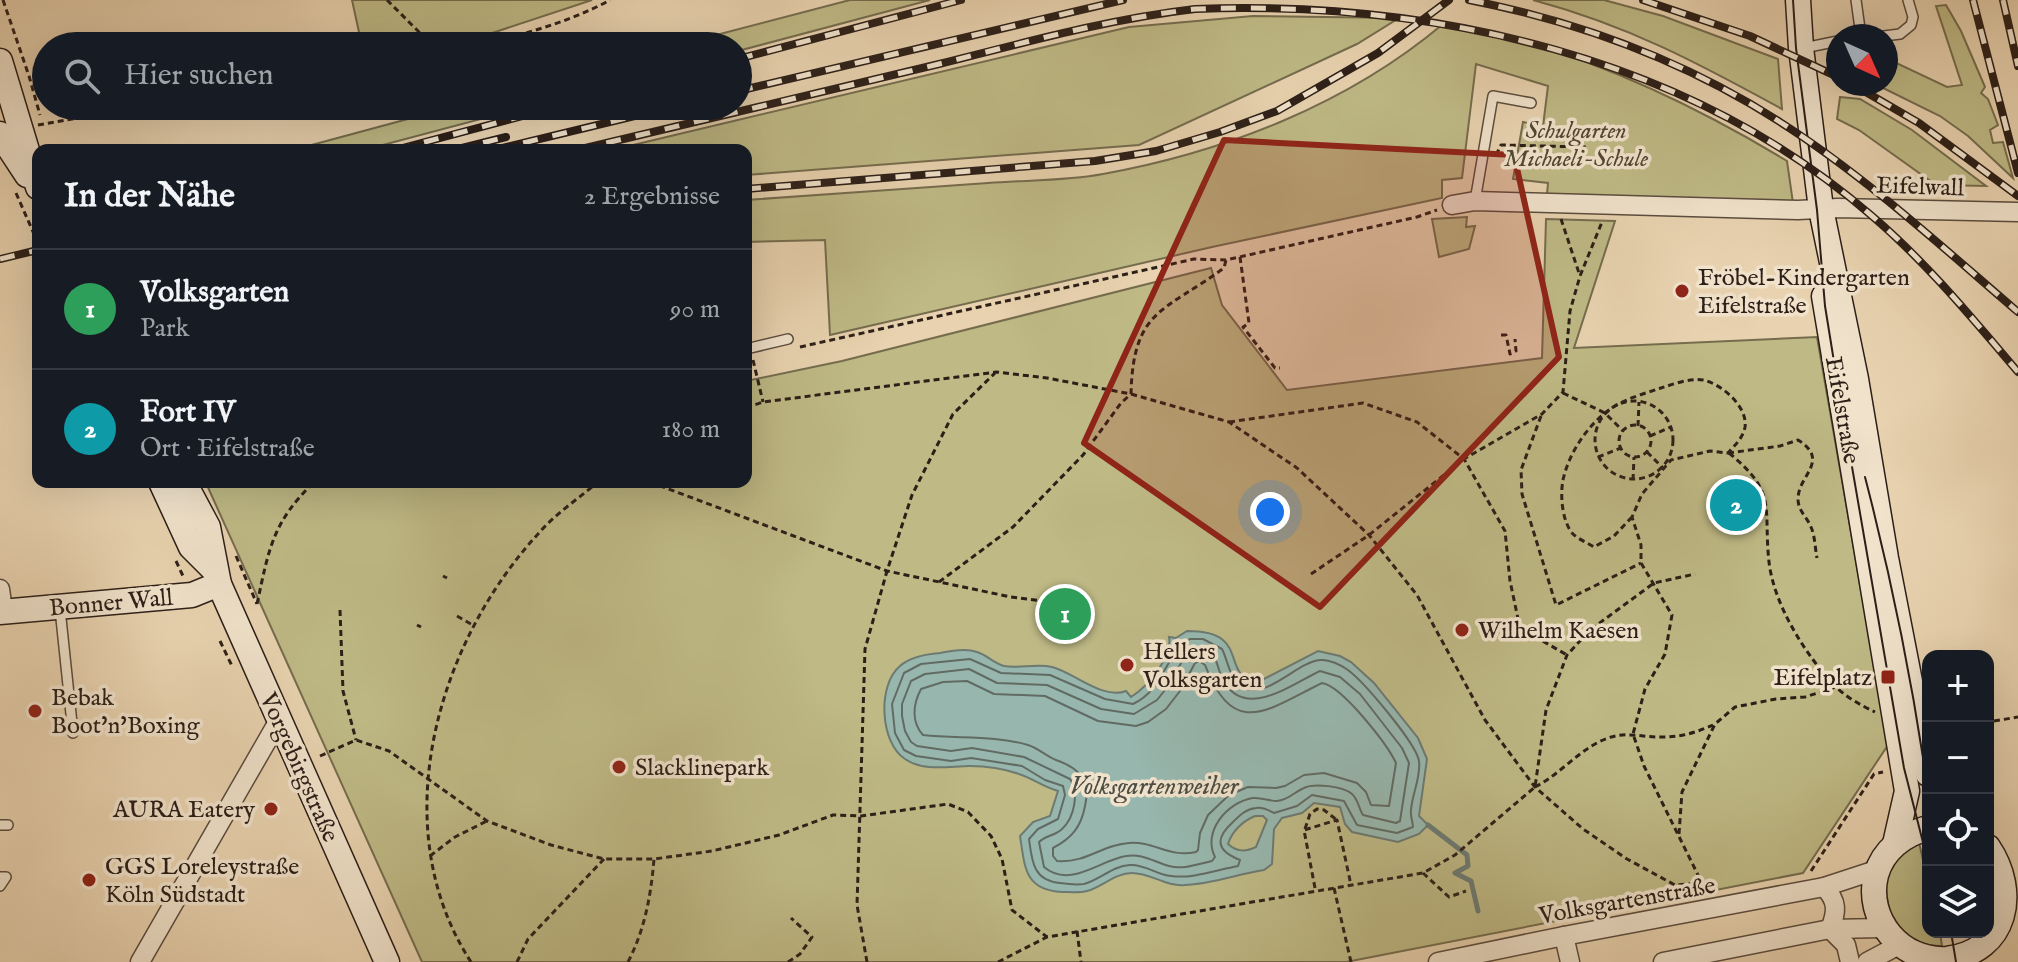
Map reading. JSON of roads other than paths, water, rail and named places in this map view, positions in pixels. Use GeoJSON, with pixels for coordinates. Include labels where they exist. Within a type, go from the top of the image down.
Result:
{"type":"FeatureCollection","features":[{"type":"Feature","properties":{"kind":"street"},"geometry":{"type":"LineString","coordinates":[[1798,0],[1821,209]]}},
{"type":"Feature","properties":{"kind":"street"},"geometry":{"type":"LineString","coordinates":[[0,61],[11,131],[32,177]]}},
{"type":"Feature","properties":{"kind":"street","name":"Eifelwall"},"geometry":{"type":"LineString","coordinates":[[1452,205],[1475,201],[2018,212]]}},
{"type":"Feature","properties":{"kind":"street","name":"Eifelstraße"},"geometry":{"type":"LineString","coordinates":[[1821,209],[1820,257],[1829,334],[1907,791],[1895,844]]}},
{"type":"Feature","properties":{"kind":"street","name":"Eifelstraße"},"geometry":{"type":"LineString","coordinates":[[1821,209],[1856,379],[1886,558],[1922,743]]}},
{"type":"Feature","properties":{"kind":"street","name":"Vorgebirgstraße"},"geometry":{"type":"LineString","coordinates":[[164,488],[191,547],[217,578]]}},
{"type":"Feature","properties":{"kind":"street","name":"Vorgebirgstraße"},"geometry":{"type":"LineString","coordinates":[[187,488],[210,533],[217,578],[387,962]]}},
{"type":"Feature","properties":{"kind":"street","name":"Bonner Wall"},"geometry":{"type":"LineString","coordinates":[[1,604],[60,607],[192,595],[217,578]]}},
{"type":"Feature","properties":{"kind":"street"},"geometry":{"type":"LineString","coordinates":[[140,962],[279,720]]}},
{"type":"Feature","properties":{"kind":"street"},"geometry":{"type":"LineString","coordinates":[[1922,830],[1895,844],[1879,869],[1874,892],[1876,910],[1891,937],[1909,951],[1931,959],[1949,960],[1982,944],[2012,913],[2002,861]]}},
{"type":"Feature","properties":{"kind":"street","name":"Volksgartenstraße"},"geometry":{"type":"LineString","coordinates":[[1438,962],[1816,889],[1879,869]]}},
{"type":"Feature","properties":{"kind":"street"},"geometry":{"type":"LineString","coordinates":[[1816,889],[1833,896],[1837,913],[1830,929]]}},
{"type":"Feature","properties":{"kind":"street"},"geometry":{"type":"LineString","coordinates":[[1663,962],[1830,929],[1891,937]]}},
{"type":"Feature","properties":{"kind":"street"},"geometry":{"type":"LineString","coordinates":[[1830,929],[1846,945],[1850,962]]}},
{"type":"Feature","properties":{"kind":"street"},"geometry":{"type":"LineString","coordinates":[[1564,936],[1570,962]]}},
{"type":"Feature","properties":{"kind":"street"},"geometry":{"type":"LineString","coordinates":[[1867,962],[1891,937]]}},
{"type":"Feature","properties":{"kind":"lane"},"geometry":{"type":"LineString","coordinates":[[1856,0],[1859,24]]}},
{"type":"Feature","properties":{"kind":"lane"},"geometry":{"type":"LineString","coordinates":[[1898,34],[1911,25],[1913,17],[1908,0]]}},
{"type":"Feature","properties":{"kind":"lane"},"geometry":{"type":"LineString","coordinates":[[1801,48],[1826,43]]}},
{"type":"Feature","properties":{"kind":"lane"},"geometry":{"type":"LineString","coordinates":[[1475,201],[1493,96],[1531,103]]}},
{"type":"Feature","properties":{"kind":"lane"},"geometry":{"type":"LineString","coordinates":[[752,348],[790,344]]}},
{"type":"Feature","properties":{"kind":"lane"},"geometry":{"type":"LineString","coordinates":[[60,607],[73,733]]}},
{"type":"Feature","properties":{"kind":"lane"},"geometry":{"type":"LineString","coordinates":[[0,877],[6,877],[0,886]]}},
{"type":"Feature","properties":{"kind":"water","name":"Volksgartenweiher"},"geometry":{"type":"Polygon","coordinates":[[[1187,631],[1219,637],[1231,651],[1242,676],[1251,682],[1260,681],[1318,651],[1351,662],[1374,683],[1418,738],[1427,759],[1419,816],[1428,825],[1419,834],[1398,842],[1352,832],[1345,824],[1340,807],[1314,803],[1302,813],[1282,818],[1274,829],[1272,864],[1264,870],[1185,885],[1132,873],[1120,875],[1084,892],[1049,890],[1033,882],[1029,875],[1020,836],[1033,822],[1050,816],[1058,791],[1001,769],[920,766],[897,751],[886,728],[884,714],[888,686],[900,666],[914,658],[973,651],[1004,666],[1052,667],[1099,689],[1117,693],[1126,691],[1131,697],[1158,671],[1167,653],[1169,637],[1176,638],[1187,631]],[[1255,816],[1242,824],[1228,844],[1241,850],[1256,847],[1267,820],[1263,816],[1255,816]]]}},
{"type":"Feature","properties":{"kind":"waterway"},"geometry":{"type":"LineString","coordinates":[[1428,825],[1467,855],[1468,866],[1455,873],[1471,881],[1478,911]]}},
{"type":"Feature","properties":{"kind":"tram line"},"geometry":{"type":"LineString","coordinates":[[1793,0],[1825,306],[1904,768],[1922,838]]}},
{"type":"Feature","properties":{"kind":"tram line"},"geometry":{"type":"LineString","coordinates":[[1865,477],[1901,633],[1922,752]]}},
{"type":"Feature","properties":{"kind":"tram line"},"geometry":{"type":"LineString","coordinates":[[1952,938],[1956,962]]}},
{"type":"Feature","properties":{"kind":"railway"},"geometry":{"type":"LineString","coordinates":[[752,55],[961,0]]}},
{"type":"Feature","properties":{"kind":"railway"},"geometry":{"type":"LineString","coordinates":[[752,88],[1123,0]]}},
{"type":"Feature","properties":{"kind":"railway"},"geometry":{"type":"LineString","coordinates":[[752,189],[1095,161],[1156,151],[1277,111],[1378,53],[1449,0]]}},
{"type":"Feature","properties":{"kind":"railway"},"geometry":{"type":"LineString","coordinates":[[1469,0],[1551,20],[1630,46],[1744,100],[1811,143],[1872,188],[2018,312]]}},
{"type":"Feature","properties":{"kind":"railway"},"geometry":{"type":"LineString","coordinates":[[1643,0],[1750,36],[1826,71]]}},
{"type":"Feature","properties":{"kind":"railway"},"geometry":{"type":"LineString","coordinates":[[1973,0],[2018,173]]}},
{"type":"Feature","properties":{"kind":"railway"},"geometry":{"type":"LineString","coordinates":[[2003,0],[2018,66]]}},
{"type":"Feature","properties":{"kind":"railway"},"geometry":{"type":"LineString","coordinates":[[752,108],[1066,32],[1195,9],[1285,9],[1376,15],[1466,29],[1555,50],[1641,78],[1723,115],[1800,161],[1872,216],[1912,253],[2018,372]]}},
{"type":"Feature","properties":{"kind":"railway"},"geometry":{"type":"LineString","coordinates":[[1873,96],[1919,123],[2018,196]]}},
{"type":"Feature","properties":{"kind":"railway"},"geometry":{"type":"LineString","coordinates":[[418,144],[508,120]]}},
{"type":"Feature","properties":{"kind":"railway"},"geometry":{"type":"LineString","coordinates":[[519,144],[618,120]]}},
{"type":"Feature","properties":{"kind":"railway"},"geometry":{"type":"LineString","coordinates":[[602,144],[703,120]]}},
{"type":"Feature","properties":{"kind":"railway"},"geometry":{"type":"LineString","coordinates":[[478,144],[506,137]]}},
{"type":"Feature","properties":{"kind":"railway"},"geometry":{"type":"LineString","coordinates":[[0,259],[32,251]]}},
{"type":"Feature","properties":{"kind":"place","name":"Fröbel-Kindergarten Eifelstraße"},"geometry":{"type":"Point","coordinates":[1682,291]}},
{"type":"Feature","properties":{"kind":"place","name":"Fort IV"},"geometry":{"type":"Point","coordinates":[1736,505]}},
{"type":"Feature","properties":{"kind":"place","name":"Volksgarten"},"geometry":{"type":"Point","coordinates":[1065,614]}},
{"type":"Feature","properties":{"kind":"place","name":"Wilhelm Kaesen"},"geometry":{"type":"Point","coordinates":[1462,630]}},
{"type":"Feature","properties":{"kind":"place","name":"Hellers Volksgarten"},"geometry":{"type":"Point","coordinates":[1127,665]}},
{"type":"Feature","properties":{"kind":"place","name":"Eifelplatz"},"geometry":{"type":"Point","coordinates":[1888,677]}},
{"type":"Feature","properties":{"kind":"place","name":"Bebak Boot'n'Boxing"},"geometry":{"type":"Point","coordinates":[35,711]}},
{"type":"Feature","properties":{"kind":"place","name":"Slacklinepark"},"geometry":{"type":"Point","coordinates":[619,767]}},
{"type":"Feature","properties":{"kind":"place","name":"AURA Eatery"},"geometry":{"type":"Point","coordinates":[271,809]}},
{"type":"Feature","properties":{"kind":"place","name":"GGS Loreleystraße Köln Südstadt"},"geometry":{"type":"Point","coordinates":[89,880]}},
{"type":"Feature","properties":{"kind":"park label","name":"Schulgarten Michaeli-Schule"},"geometry":{"type":"Point","coordinates":[1576,144]}}]}
